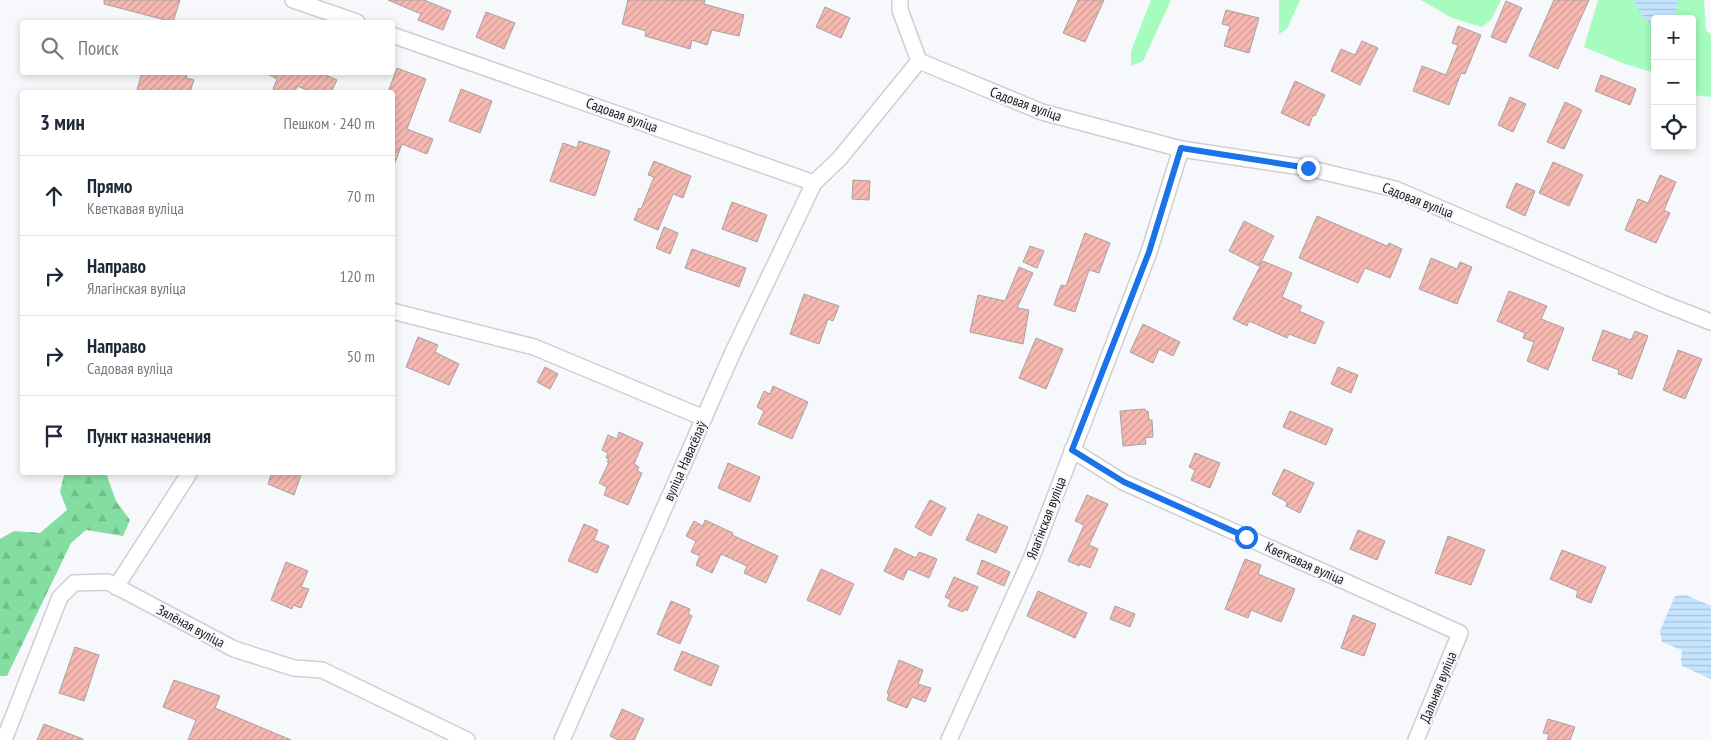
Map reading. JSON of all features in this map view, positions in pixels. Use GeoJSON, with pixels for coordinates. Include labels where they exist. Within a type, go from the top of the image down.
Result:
{"type":"FeatureCollection","features":[{"type":"Feature","properties":{"kind":"street"},"geometry":{"type":"LineString","coordinates":[[292,0],[351,20]]}},
{"type":"Feature","properties":{"kind":"street"},"geometry":{"type":"LineString","coordinates":[[814,184],[840,158],[919,62],[900,10],[900,0]]}},
{"type":"Feature","properties":{"kind":"street","name":"Садовая вуліца"},"geometry":{"type":"LineString","coordinates":[[395,36],[814,184]]}},
{"type":"Feature","properties":{"kind":"street","name":"Садовая вуліца"},"geometry":{"type":"LineString","coordinates":[[919,62],[1042,112],[1181,148],[1308,168],[1396,189],[1662,303],[1711,322]]}},
{"type":"Feature","properties":{"kind":"street","name":"Ялагінская вуліца"},"geometry":{"type":"LineString","coordinates":[[949,740],[1031,559],[1149,252],[1181,148]]}},
{"type":"Feature","properties":{"kind":"street","name":"вуліца Навасёлаў"},"geometry":{"type":"LineString","coordinates":[[562,740],[733,352],[814,184]]}},
{"type":"Feature","properties":{"kind":"street"},"geometry":{"type":"LineString","coordinates":[[395,311],[534,346],[704,418]]}},
{"type":"Feature","properties":{"kind":"street","name":"Кветкавая вуліца"},"geometry":{"type":"LineString","coordinates":[[1072,450],[1124,482],[1460,633]]}},
{"type":"Feature","properties":{"kind":"street"},"geometry":{"type":"LineString","coordinates":[[116,587],[188,475]]}},
{"type":"Feature","properties":{"kind":"street","name":"Зялёная вуліца"},"geometry":{"type":"LineString","coordinates":[[4,740],[60,597],[74,583],[108,582],[234,649],[294,668],[322,670],[467,740]]}},
{"type":"Feature","properties":{"kind":"street","name":"Дальняя вуліца"},"geometry":{"type":"LineString","coordinates":[[1416,740],[1460,633]]}},
{"type":"Feature","properties":{"kind":"green space"},"geometry":{"type":"Polygon","coordinates":[[[1151,0],[1171,0],[1143,61],[1131,66],[1131,51],[1151,0]]]}},
{"type":"Feature","properties":{"kind":"green space"},"geometry":{"type":"Polygon","coordinates":[[[1279,0],[1300,0],[1287,29],[1279,34],[1279,0]]]}},
{"type":"Feature","properties":{"kind":"green space"},"geometry":{"type":"Polygon","coordinates":[[[1421,0],[1501,0],[1491,20],[1482,27],[1452,18],[1421,0]]]}},
{"type":"Feature","properties":{"kind":"green space"},"geometry":{"type":"Polygon","coordinates":[[[1598,0],[1704,0],[1706,30],[1711,35],[1711,97],[1696,95],[1696,15],[1651,15],[1651,72],[1625,64],[1584,47],[1598,0]]]}},
{"type":"Feature","properties":{"kind":"green space"},"geometry":{"type":"Polygon","coordinates":[[[64,475],[107,475],[116,501],[130,520],[123,536],[86,530],[71,543],[7,676],[0,676],[0,539],[14,531],[40,533],[67,510],[60,492],[64,475]]]}},
{"type":"Feature","properties":{"kind":"water"},"geometry":{"type":"Polygon","coordinates":[[[1633,0],[1678,0],[1676,15],[1651,15],[1651,24],[1643,17],[1633,0]]]}},
{"type":"Feature","properties":{"kind":"water"},"geometry":{"type":"Polygon","coordinates":[[[1686,595],[1711,606],[1711,679],[1682,666],[1682,650],[1662,642],[1660,631],[1675,596],[1686,595]]]}},
{"type":"Feature","properties":{"kind":"building"},"geometry":{"type":"Polygon","coordinates":[[[104,0],[180,0],[174,20],[165,20],[104,4],[104,0]]]}},
{"type":"Feature","properties":{"kind":"building"},"geometry":{"type":"Polygon","coordinates":[[[388,0],[424,0],[451,11],[443,30],[418,20],[421,14],[388,0]]]}},
{"type":"Feature","properties":{"kind":"building"},"geometry":{"type":"Polygon","coordinates":[[[628,0],[705,0],[704,4],[744,15],[739,36],[712,30],[707,45],[692,40],[690,49],[645,36],[646,31],[622,24],[628,0]]]}},
{"type":"Feature","properties":{"kind":"building"},"geometry":{"type":"Polygon","coordinates":[[[1078,0],[1104,0],[1085,42],[1063,33],[1078,0]]]}},
{"type":"Feature","properties":{"kind":"building"},"geometry":{"type":"Polygon","coordinates":[[[1554,0],[1589,0],[1558,69],[1529,56],[1554,0]]]}},
{"type":"Feature","properties":{"kind":"building"},"geometry":{"type":"Polygon","coordinates":[[[1506,1],[1522,8],[1506,43],[1491,37],[1506,1]]]}},
{"type":"Feature","properties":{"kind":"building"},"geometry":{"type":"Polygon","coordinates":[[[825,7],[850,18],[841,38],[816,27],[825,7]]]}},
{"type":"Feature","properties":{"kind":"building"},"geometry":{"type":"Polygon","coordinates":[[[1226,10],[1259,18],[1249,53],[1224,46],[1230,26],[1222,24],[1226,10]]]}},
{"type":"Feature","properties":{"kind":"building"},"geometry":{"type":"Polygon","coordinates":[[[486,12],[515,23],[504,49],[476,37],[486,12]]]}},
{"type":"Feature","properties":{"kind":"building"},"geometry":{"type":"Polygon","coordinates":[[[1458,26],[1481,35],[1465,74],[1461,73],[1449,105],[1413,91],[1422,66],[1446,75],[1458,45],[1452,43],[1458,26]]]}},
{"type":"Feature","properties":{"kind":"building"},"geometry":{"type":"Polygon","coordinates":[[[1362,41],[1378,48],[1360,85],[1331,71],[1341,49],[1355,55],[1362,41]]]}},
{"type":"Feature","properties":{"kind":"building"},"geometry":{"type":"Polygon","coordinates":[[[397,68],[426,79],[407,129],[433,139],[427,154],[402,144],[395,162],[395,90],[389,90],[397,68]]]}},
{"type":"Feature","properties":{"kind":"building"},"geometry":{"type":"Polygon","coordinates":[[[141,75],[187,75],[186,78],[194,80],[191,90],[137,90],[141,75]]]}},
{"type":"Feature","properties":{"kind":"building"},"geometry":{"type":"Polygon","coordinates":[[[270,75],[326,75],[337,80],[332,90],[307,90],[297,86],[296,90],[276,90],[273,89],[277,79],[270,75]]]}},
{"type":"Feature","properties":{"kind":"building"},"geometry":{"type":"Polygon","coordinates":[[[1601,75],[1636,89],[1630,105],[1595,91],[1601,75]]]}},
{"type":"Feature","properties":{"kind":"building"},"geometry":{"type":"Polygon","coordinates":[[[1295,81],[1325,95],[1309,126],[1281,113],[1295,81]]]}},
{"type":"Feature","properties":{"kind":"building"},"geometry":{"type":"Polygon","coordinates":[[[461,89],[492,101],[480,133],[449,121],[461,89]]]}},
{"type":"Feature","properties":{"kind":"building"},"geometry":{"type":"Polygon","coordinates":[[[1510,97],[1526,104],[1513,132],[1498,125],[1510,97]]]}},
{"type":"Feature","properties":{"kind":"building"},"geometry":{"type":"Polygon","coordinates":[[[1565,102],[1582,110],[1564,149],[1547,142],[1565,102]]]}},
{"type":"Feature","properties":{"kind":"building"},"geometry":{"type":"Polygon","coordinates":[[[579,141],[610,151],[595,196],[550,181],[563,143],[577,148],[579,141]]]}},
{"type":"Feature","properties":{"kind":"building"},"geometry":{"type":"Polygon","coordinates":[[[654,161],[691,176],[683,198],[673,194],[658,230],[634,220],[639,208],[641,209],[654,177],[648,175],[654,161]]]}},
{"type":"Feature","properties":{"kind":"building"},"geometry":{"type":"Polygon","coordinates":[[[1553,162],[1583,175],[1569,206],[1539,193],[1553,162]]]}},
{"type":"Feature","properties":{"kind":"building"},"geometry":{"type":"Polygon","coordinates":[[[1660,175],[1676,182],[1664,210],[1670,213],[1656,243],[1625,230],[1638,199],[1648,203],[1660,175]]]}},
{"type":"Feature","properties":{"kind":"building"},"geometry":{"type":"Polygon","coordinates":[[[853,180],[870,181],[869,200],[852,199],[853,180]]]}},
{"type":"Feature","properties":{"kind":"building"},"geometry":{"type":"Polygon","coordinates":[[[1516,183],[1535,191],[1525,216],[1506,207],[1516,183]]]}},
{"type":"Feature","properties":{"kind":"building"},"geometry":{"type":"Polygon","coordinates":[[[732,202],[767,215],[757,242],[722,229],[732,202]]]}},
{"type":"Feature","properties":{"kind":"building"},"geometry":{"type":"Polygon","coordinates":[[[1317,216],[1387,246],[1389,243],[1402,249],[1390,278],[1365,268],[1358,283],[1299,258],[1317,216]]]}},
{"type":"Feature","properties":{"kind":"building"},"geometry":{"type":"Polygon","coordinates":[[[1244,221],[1274,236],[1259,266],[1229,251],[1244,221]]]}},
{"type":"Feature","properties":{"kind":"building"},"geometry":{"type":"Polygon","coordinates":[[[664,227],[678,233],[670,254],[656,248],[664,227]]]}},
{"type":"Feature","properties":{"kind":"building"},"geometry":{"type":"Polygon","coordinates":[[[1085,233],[1110,243],[1099,273],[1089,270],[1075,312],[1054,305],[1061,285],[1066,286],[1085,233]]]}},
{"type":"Feature","properties":{"kind":"building"},"geometry":{"type":"Polygon","coordinates":[[[1030,246],[1044,251],[1037,268],[1023,262],[1030,246]]]}},
{"type":"Feature","properties":{"kind":"building"},"geometry":{"type":"Polygon","coordinates":[[[692,249],[746,268],[739,287],[685,268],[692,249]]]}},
{"type":"Feature","properties":{"kind":"building"},"geometry":{"type":"Polygon","coordinates":[[[1431,258],[1457,269],[1460,262],[1472,267],[1457,304],[1419,289],[1431,258]]]}},
{"type":"Feature","properties":{"kind":"building"},"geometry":{"type":"Polygon","coordinates":[[[1263,261],[1292,273],[1282,297],[1302,306],[1299,311],[1324,322],[1315,344],[1289,334],[1287,338],[1249,321],[1247,326],[1233,319],[1263,261]]]}},
{"type":"Feature","properties":{"kind":"building"},"geometry":{"type":"Polygon","coordinates":[[[1019,267],[1033,273],[1017,308],[1029,310],[1023,344],[970,332],[978,295],[1005,301],[1019,267]]]}},
{"type":"Feature","properties":{"kind":"building"},"geometry":{"type":"Polygon","coordinates":[[[1509,291],[1547,306],[1541,319],[1564,328],[1548,370],[1527,361],[1534,342],[1523,338],[1525,333],[1497,321],[1509,291]]]}},
{"type":"Feature","properties":{"kind":"building"},"geometry":{"type":"Polygon","coordinates":[[[804,294],[839,306],[833,321],[828,319],[819,344],[790,334],[804,294]]]}},
{"type":"Feature","properties":{"kind":"building"},"geometry":{"type":"Polygon","coordinates":[[[1143,324],[1180,342],[1173,356],[1159,349],[1153,363],[1130,352],[1143,324]]]}},
{"type":"Feature","properties":{"kind":"building"},"geometry":{"type":"Polygon","coordinates":[[[1603,330],[1631,340],[1635,331],[1648,336],[1632,379],[1618,374],[1619,370],[1592,360],[1603,330]]]}},
{"type":"Feature","properties":{"kind":"building"},"geometry":{"type":"Polygon","coordinates":[[[418,337],[438,345],[435,352],[459,364],[449,385],[406,367],[418,337]]]}},
{"type":"Feature","properties":{"kind":"building"},"geometry":{"type":"Polygon","coordinates":[[[1036,338],[1063,349],[1046,389],[1019,378],[1036,338]]]}},
{"type":"Feature","properties":{"kind":"building"},"geometry":{"type":"Polygon","coordinates":[[[1678,350],[1702,359],[1685,399],[1663,390],[1678,350]]]}},
{"type":"Feature","properties":{"kind":"building"},"geometry":{"type":"Polygon","coordinates":[[[545,367],[558,374],[550,389],[537,382],[545,367]]]}},
{"type":"Feature","properties":{"kind":"building"},"geometry":{"type":"Polygon","coordinates":[[[1338,367],[1358,375],[1351,393],[1331,384],[1338,367]]]}},
{"type":"Feature","properties":{"kind":"building"},"geometry":{"type":"Polygon","coordinates":[[[773,386],[808,402],[792,439],[758,424],[764,411],[757,407],[764,391],[770,394],[773,386]]]}},
{"type":"Feature","properties":{"kind":"building"},"geometry":{"type":"Polygon","coordinates":[[[1145,409],[1145,411],[1148,411],[1149,420],[1152,420],[1153,437],[1145,438],[1146,444],[1123,446],[1120,411],[1145,409]]]}},
{"type":"Feature","properties":{"kind":"building"},"geometry":{"type":"Polygon","coordinates":[[[1290,411],[1333,429],[1326,445],[1283,427],[1290,411]]]}},
{"type":"Feature","properties":{"kind":"building"},"geometry":{"type":"Polygon","coordinates":[[[619,432],[643,443],[634,464],[639,467],[637,471],[642,473],[628,505],[604,495],[607,487],[599,483],[609,462],[607,462],[609,459],[606,458],[608,453],[602,450],[608,435],[617,439],[619,432]]]}},
{"type":"Feature","properties":{"kind":"building"},"geometry":{"type":"Polygon","coordinates":[[[1195,453],[1220,463],[1210,488],[1191,480],[1195,470],[1189,467],[1195,453]]]}},
{"type":"Feature","properties":{"kind":"building"},"geometry":{"type":"Polygon","coordinates":[[[728,463],[760,477],[750,502],[718,488],[728,463]]]}},
{"type":"Feature","properties":{"kind":"building"},"geometry":{"type":"Polygon","coordinates":[[[1284,469],[1314,483],[1300,513],[1286,506],[1287,502],[1272,494],[1284,469]]]}},
{"type":"Feature","properties":{"kind":"building"},"geometry":{"type":"Polygon","coordinates":[[[271,475],[301,475],[294,495],[268,484],[271,475]]]}},
{"type":"Feature","properties":{"kind":"building"},"geometry":{"type":"Polygon","coordinates":[[[1087,495],[1108,504],[1089,545],[1098,549],[1090,568],[1068,561],[1084,525],[1075,521],[1087,495]]]}},
{"type":"Feature","properties":{"kind":"building"},"geometry":{"type":"Polygon","coordinates":[[[930,500],[946,508],[931,536],[915,527],[930,500]]]}},
{"type":"Feature","properties":{"kind":"building"},"geometry":{"type":"Polygon","coordinates":[[[978,514],[1008,527],[996,553],[966,540],[978,514]]]}},
{"type":"Feature","properties":{"kind":"building"},"geometry":{"type":"Polygon","coordinates":[[[705,520],[733,533],[732,535],[778,556],[766,583],[744,573],[747,566],[721,554],[712,573],[696,565],[700,556],[691,552],[696,541],[686,536],[694,521],[703,526],[705,520]]]}},
{"type":"Feature","properties":{"kind":"building"},"geometry":{"type":"Polygon","coordinates":[[[584,524],[598,530],[594,540],[609,546],[597,573],[568,561],[584,524]]]}},
{"type":"Feature","properties":{"kind":"building"},"geometry":{"type":"Polygon","coordinates":[[[1358,530],[1385,541],[1377,560],[1350,549],[1358,530]]]}},
{"type":"Feature","properties":{"kind":"building"},"geometry":{"type":"Polygon","coordinates":[[[1448,536],[1485,550],[1471,585],[1435,573],[1448,536]]]}},
{"type":"Feature","properties":{"kind":"building"},"geometry":{"type":"Polygon","coordinates":[[[895,548],[916,558],[919,552],[937,559],[929,578],[908,569],[903,580],[884,571],[895,548]]]}},
{"type":"Feature","properties":{"kind":"building"},"geometry":{"type":"Polygon","coordinates":[[[1562,550],[1606,567],[1591,603],[1576,597],[1578,591],[1550,579],[1562,550]]]}},
{"type":"Feature","properties":{"kind":"building"},"geometry":{"type":"Polygon","coordinates":[[[1245,559],[1261,565],[1258,574],[1295,589],[1281,622],[1251,610],[1248,618],[1225,609],[1245,559]]]}},
{"type":"Feature","properties":{"kind":"building"},"geometry":{"type":"Polygon","coordinates":[[[982,560],[1010,572],[1004,586],[977,574],[982,560]]]}},
{"type":"Feature","properties":{"kind":"building"},"geometry":{"type":"Polygon","coordinates":[[[286,562],[308,571],[301,587],[309,589],[301,608],[293,605],[292,609],[271,600],[286,562]]]}},
{"type":"Feature","properties":{"kind":"building"},"geometry":{"type":"Polygon","coordinates":[[[821,569],[854,584],[840,615],[807,600],[821,569]]]}},
{"type":"Feature","properties":{"kind":"building"},"geometry":{"type":"Polygon","coordinates":[[[954,577],[978,587],[967,611],[964,609],[963,612],[948,606],[951,600],[945,597],[954,577]]]}},
{"type":"Feature","properties":{"kind":"building"},"geometry":{"type":"Polygon","coordinates":[[[1038,591],[1087,613],[1075,638],[1027,616],[1038,591]]]}},
{"type":"Feature","properties":{"kind":"building"},"geometry":{"type":"Polygon","coordinates":[[[671,601],[690,609],[688,614],[692,616],[680,644],[657,634],[671,601]]]}},
{"type":"Feature","properties":{"kind":"building"},"geometry":{"type":"Polygon","coordinates":[[[1115,606],[1135,614],[1130,627],[1110,619],[1115,606]]]}},
{"type":"Feature","properties":{"kind":"building"},"geometry":{"type":"Polygon","coordinates":[[[1353,615],[1376,624],[1364,656],[1341,648],[1353,615]]]}},
{"type":"Feature","properties":{"kind":"building"},"geometry":{"type":"Polygon","coordinates":[[[75,647],[99,655],[84,701],[59,693],[75,647]]]}},
{"type":"Feature","properties":{"kind":"building"},"geometry":{"type":"Polygon","coordinates":[[[682,651],[719,666],[711,686],[674,670],[682,651]]]}},
{"type":"Feature","properties":{"kind":"building"},"geometry":{"type":"Polygon","coordinates":[[[899,660],[923,670],[918,684],[931,688],[925,702],[912,697],[907,708],[887,700],[889,694],[887,693],[899,660]]]}},
{"type":"Feature","properties":{"kind":"building"},"geometry":{"type":"Polygon","coordinates":[[[174,680],[220,696],[215,708],[291,740],[188,740],[196,720],[163,707],[174,680]]]}},
{"type":"Feature","properties":{"kind":"building"},"geometry":{"type":"Polygon","coordinates":[[[622,709],[644,719],[634,740],[618,740],[610,736],[622,709]]]}},
{"type":"Feature","properties":{"kind":"building"},"geometry":{"type":"Polygon","coordinates":[[[1548,719],[1575,727],[1570,740],[1547,740],[1549,734],[1543,733],[1548,719]]]}},
{"type":"Feature","properties":{"kind":"building"},"geometry":{"type":"Polygon","coordinates":[[[44,724],[83,739],[83,740],[37,740],[44,724]]]}},
{"type":"Feature","properties":{"kind":"route"},"geometry":{"type":"LineString","coordinates":[[1246,537],[1124,482],[1072,450],[1149,252],[1181,148],[1308,168]]}}]}
